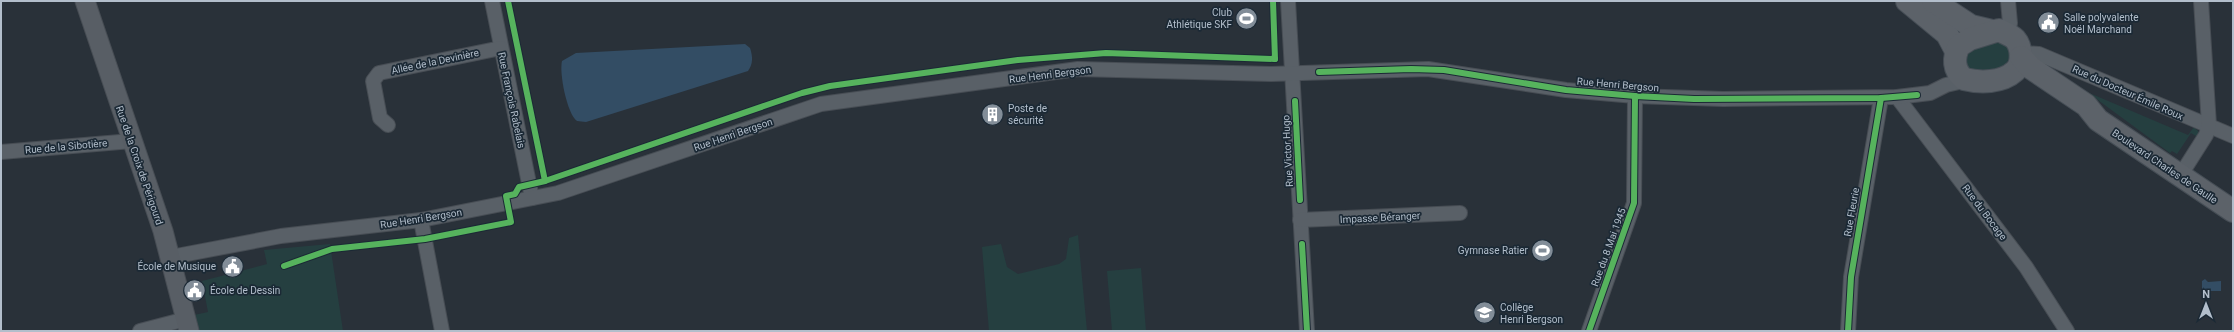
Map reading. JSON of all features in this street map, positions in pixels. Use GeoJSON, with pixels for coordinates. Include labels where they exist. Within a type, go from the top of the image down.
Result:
{"type":"FeatureCollection","features":[{"type":"Feature","properties":{"kind":"main road"},"geometry":{"type":"LineString","coordinates":[[1907,1],[1947,34],[1956,71]]}},
{"type":"Feature","properties":{"kind":"main road"},"geometry":{"type":"LineString","coordinates":[[1933,1],[1971,26],[2000,32],[2015,39],[2018,61],[1987,82],[1956,71]]}},
{"type":"Feature","properties":{"kind":"main road"},"geometry":{"type":"LineString","coordinates":[[1956,71],[1963,42],[2000,32]]}},
{"type":"Feature","properties":{"kind":"main road","name":"Boulevard Charles de Gaulle"},"geometry":{"type":"LineString","coordinates":[[2018,61],[2043,88],[2084,116],[2098,120],[2233,211]]}},
{"type":"Feature","properties":{"kind":"street","name":"Rue de la Croix de Périgourd"},"geometry":{"type":"LineString","coordinates":[[85,1],[171,257],[188,325]]}},
{"type":"Feature","properties":{"kind":"street","name":"Rue François Rabelais"},"geometry":{"type":"LineString","coordinates":[[492,1],[532,198]]}},
{"type":"Feature","properties":{"kind":"street","name":"Rue Victor Hugo"},"geometry":{"type":"LineString","coordinates":[[1288,1],[1294,74],[1306,331]]}},
{"type":"Feature","properties":{"kind":"street"},"geometry":{"type":"LineString","coordinates":[[2000,32],[2010,23],[2008,1]]}},
{"type":"Feature","properties":{"kind":"street"},"geometry":{"type":"LineString","coordinates":[[2180,176],[2206,135],[2209,125],[2201,1]]}},
{"type":"Feature","properties":{"kind":"street","name":"Allée de la Devinière"},"geometry":{"type":"LineString","coordinates":[[388,125],[380,118],[374,89],[373,81],[379,73],[501,48]]}},
{"type":"Feature","properties":{"kind":"street","name":"Rue du Docteur Émile Roux"},"geometry":{"type":"LineString","coordinates":[[2018,61],[2039,54],[2196,122],[2209,125],[2233,136]]}},
{"type":"Feature","properties":{"kind":"street","name":"Rue Henri Bergson"},"geometry":{"type":"LineString","coordinates":[[171,257],[281,236],[421,220],[532,198],[599,180],[821,104],[1090,68],[1294,74],[1411,69],[1444,70],[1566,90],[1635,96],[1716,99],[1881,98],[1916,95],[1930,93],[1956,71]]}},
{"type":"Feature","properties":{"kind":"street","name":"Rue du 8 Mai 1945"},"geometry":{"type":"LineString","coordinates":[[1589,331],[1634,203],[1635,96]]}},
{"type":"Feature","properties":{"kind":"street","name":"Rue du Bocage"},"geometry":{"type":"LineString","coordinates":[[1897,97],[2026,267],[2067,331]]}},
{"type":"Feature","properties":{"kind":"street","name":"Rue Fleurie"},"geometry":{"type":"LineString","coordinates":[[1848,331],[1851,277],[1881,98]]}},
{"type":"Feature","properties":{"kind":"street","name":"Rue de la Sibotière"},"geometry":{"type":"LineString","coordinates":[[1,152],[132,141]]}},
{"type":"Feature","properties":{"kind":"street","name":"Impasse Béranger"},"geometry":{"type":"LineString","coordinates":[[1300,220],[1460,213]]}},
{"type":"Feature","properties":{"kind":"street"},"geometry":{"type":"LineString","coordinates":[[421,220],[442,331]]}},
{"type":"Feature","properties":{"kind":"street"},"geometry":{"type":"LineString","coordinates":[[140,331],[188,325]]}},
{"type":"Feature","properties":{"kind":"green space"},"geometry":{"type":"Polygon","coordinates":[[[2001,41],[2009,48],[2010,58],[2004,66],[1981,73],[1968,68],[1965,60],[1966,54],[1969,50],[1981,45],[2001,41]]]}},
{"type":"Feature","properties":{"kind":"green space"},"geometry":{"type":"Polygon","coordinates":[[[2087,92],[2188,135],[2194,127],[2198,131],[2199,138],[2191,133],[2177,154],[2172,151],[2170,153],[2087,92]]]}},
{"type":"Feature","properties":{"kind":"green space"},"geometry":{"type":"Polygon","coordinates":[[[1078,235],[1087,331],[989,331],[982,247],[1001,244],[1007,267],[1018,274],[1059,264],[1066,259],[1069,238],[1078,235]]]}},
{"type":"Feature","properties":{"kind":"green space"},"geometry":{"type":"Polygon","coordinates":[[[330,244],[343,331],[198,331],[194,315],[208,312],[202,281],[267,264],[264,250],[330,244]]]}},
{"type":"Feature","properties":{"kind":"green space"},"geometry":{"type":"Polygon","coordinates":[[[1141,268],[1146,331],[1112,331],[1107,271],[1141,268]]]}},
{"type":"Feature","properties":{"kind":"water"},"geometry":{"type":"Polygon","coordinates":[[[745,44],[750,48],[752,57],[752,63],[748,71],[586,122],[577,121],[573,117],[567,102],[561,67],[562,61],[576,53],[745,44]]]}},
{"type":"Feature","properties":{"kind":"water"},"geometry":{"type":"Polygon","coordinates":[[[2205,279],[2208,282],[2221,281],[2221,291],[2202,291],[2202,281],[2205,279]]]}},
{"type":"Feature","properties":{"kind":"cycle path"},"geometry":{"type":"LineString","coordinates":[[508,1],[545,181]]}},
{"type":"Feature","properties":{"kind":"cycle path"},"geometry":{"type":"LineString","coordinates":[[1273,1],[1275,59]]}},
{"type":"Feature","properties":{"kind":"cycle path"},"geometry":{"type":"LineString","coordinates":[[284,266],[332,249],[425,239],[511,222],[506,196],[515,194],[519,187],[545,181],[802,93],[830,86],[1018,60],[1106,53],[1275,59]]}},
{"type":"Feature","properties":{"kind":"cycle path"},"geometry":{"type":"LineString","coordinates":[[1319,72],[1411,69],[1444,70],[1566,90],[1694,99],[1881,98],[1917,95]]}},
{"type":"Feature","properties":{"kind":"cycle path"},"geometry":{"type":"LineString","coordinates":[[1589,331],[1634,203],[1635,96]]}},
{"type":"Feature","properties":{"kind":"cycle path"},"geometry":{"type":"LineString","coordinates":[[1848,331],[1851,277],[1881,98]]}},
{"type":"Feature","properties":{"kind":"cycle path"},"geometry":{"type":"LineString","coordinates":[[1295,101],[1300,200]]}},
{"type":"Feature","properties":{"kind":"cycle path"},"geometry":{"type":"LineString","coordinates":[[1302,244],[1307,331]]}},
{"type":"Feature","properties":{"kind":"place","name":"Club Athlétique SKF"},"geometry":{"type":"Point","coordinates":[1247,18]}},
{"type":"Feature","properties":{"kind":"place","name":"Salle polyvalente Noël Marchand"},"geometry":{"type":"Point","coordinates":[2048,23]}},
{"type":"Feature","properties":{"kind":"place","name":"Poste de sécurité"},"geometry":{"type":"Point","coordinates":[993,114]}},
{"type":"Feature","properties":{"kind":"place","name":"Gymnase Ratier"},"geometry":{"type":"Point","coordinates":[1543,250]}},
{"type":"Feature","properties":{"kind":"place","name":"École de Musique"},"geometry":{"type":"Point","coordinates":[232,266]}},
{"type":"Feature","properties":{"kind":"place","name":"École de Dessin"},"geometry":{"type":"Point","coordinates":[194,290]}},
{"type":"Feature","properties":{"kind":"place","name":"Collège Henri Bergson"},"geometry":{"type":"Point","coordinates":[1485,313]}}]}
